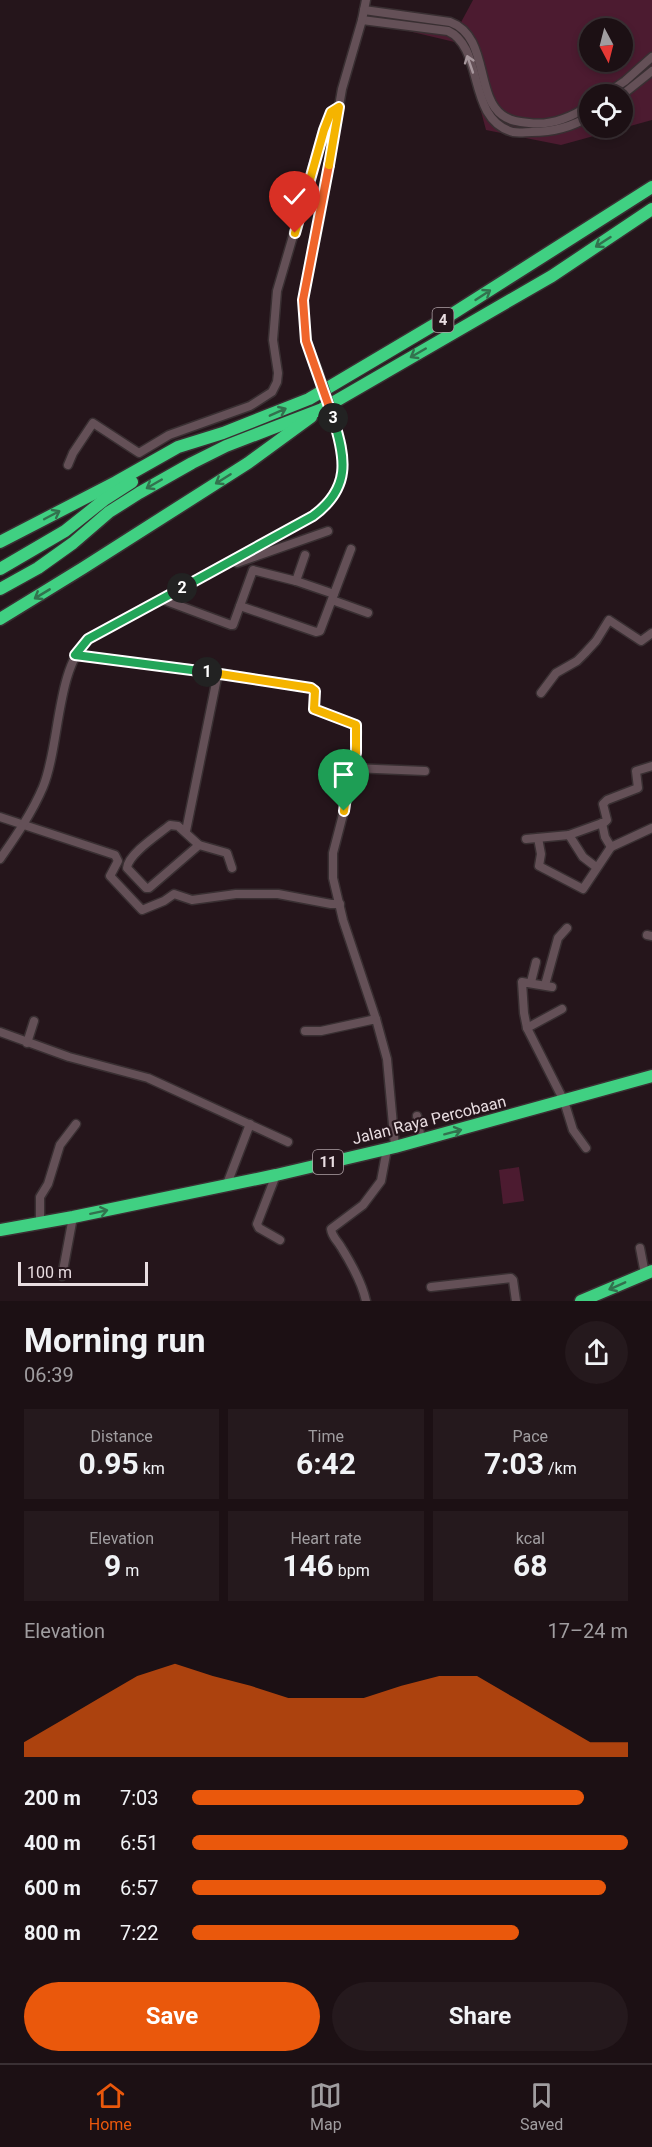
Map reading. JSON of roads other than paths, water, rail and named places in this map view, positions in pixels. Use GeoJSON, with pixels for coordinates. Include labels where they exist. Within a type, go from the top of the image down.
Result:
{"type":"FeatureCollection","features":[{"type":"Feature","properties":{"kind":"highway","name":"4"},"geometry":{"type":"LineString","coordinates":[[0,569],[65,531],[132,481],[223,434],[309,399],[449,316],[652,187]]}},
{"type":"Feature","properties":{"kind":"highway","name":"4"},"geometry":{"type":"LineString","coordinates":[[0,589],[47,562],[109,512],[192,463],[226,446],[322,409],[552,276],[652,209]]}},
{"type":"Feature","properties":{"kind":"highway"},"geometry":{"type":"LineString","coordinates":[[0,619],[248,463],[322,409]]}},
{"type":"Feature","properties":{"kind":"highway"},"geometry":{"type":"LineString","coordinates":[[0,542],[178,447],[223,434]]}},
{"type":"Feature","properties":{"kind":"highway","name":"Jalan Raya Percobaan"},"geometry":{"type":"LineString","coordinates":[[0,1230],[276,1175],[391,1148],[652,1076]]}},
{"type":"Feature","properties":{"kind":"highway"},"geometry":{"type":"LineString","coordinates":[[581,1301],[648,1273]]}},
{"type":"Feature","properties":{"kind":"street"},"geometry":{"type":"LineString","coordinates":[[0,859],[23,825],[45,781],[69,668],[75,655],[88,639],[313,516],[327,506],[337,491],[344,468],[344,453],[306,341],[303,300],[320,222],[339,107],[366,0]]}},
{"type":"Feature","properties":{"kind":"street"},"geometry":{"type":"LineString","coordinates":[[364,10],[449,27],[464,45],[485,109],[497,123],[514,132],[540,132],[579,122]]}},
{"type":"Feature","properties":{"kind":"street"},"geometry":{"type":"LineString","coordinates":[[362,20],[459,26],[473,44],[491,100],[501,114],[513,121],[540,124],[570,116],[579,111]]}},
{"type":"Feature","properties":{"kind":"street"},"geometry":{"type":"LineString","coordinates":[[621,84],[652,57]]}},
{"type":"Feature","properties":{"kind":"street"},"geometry":{"type":"LineString","coordinates":[[633,86],[652,71]]}},
{"type":"Feature","properties":{"kind":"street"},"geometry":{"type":"LineString","coordinates":[[68,465],[93,423],[139,453],[169,435],[250,406],[272,392],[278,373],[273,340],[277,291],[324,130],[331,112],[339,107]]}},
{"type":"Feature","properties":{"kind":"street"},"geometry":{"type":"LineString","coordinates":[[214,571],[328,531]]}},
{"type":"Feature","properties":{"kind":"street"},"geometry":{"type":"LineString","coordinates":[[240,606],[318,632],[351,549]]}},
{"type":"Feature","properties":{"kind":"street"},"geometry":{"type":"LineString","coordinates":[[296,581],[305,555]]}},
{"type":"Feature","properties":{"kind":"street"},"geometry":{"type":"LineString","coordinates":[[161,599],[233,625],[253,570],[296,581],[368,612]]}},
{"type":"Feature","properties":{"kind":"street"},"geometry":{"type":"LineString","coordinates":[[541,693],[556,673],[577,661],[585,653],[596,641],[609,620],[641,641],[652,633]]}},
{"type":"Feature","properties":{"kind":"street"},"geometry":{"type":"LineString","coordinates":[[75,655],[218,673],[314,690],[314,709],[356,725],[356,753],[333,853],[333,878],[343,920],[387,1059],[391,1148],[381,1181],[363,1205],[332,1230],[332,1234],[341,1246],[363,1289],[366,1301]]}},
{"type":"Feature","properties":{"kind":"street"},"geometry":{"type":"LineString","coordinates":[[186,831],[218,673]]}},
{"type":"Feature","properties":{"kind":"street"},"geometry":{"type":"LineString","coordinates":[[526,839],[569,835],[602,823],[607,820],[603,804],[607,800],[638,788],[636,771],[652,766]]}},
{"type":"Feature","properties":{"kind":"street"},"geometry":{"type":"LineString","coordinates":[[352,768],[425,771]]}},
{"type":"Feature","properties":{"kind":"street"},"geometry":{"type":"LineString","coordinates":[[0,817],[115,855],[118,861],[110,876],[142,910],[174,894],[192,900],[236,894],[278,894],[340,904]]}},
{"type":"Feature","properties":{"kind":"street"},"geometry":{"type":"LineString","coordinates":[[602,823],[605,837],[611,847]]}},
{"type":"Feature","properties":{"kind":"street"},"geometry":{"type":"LineString","coordinates":[[199,844],[149,888],[146,888],[127,868],[132,856],[170,825],[178,826],[186,831],[199,844],[227,853],[232,868]]}},
{"type":"Feature","properties":{"kind":"street"},"geometry":{"type":"LineString","coordinates":[[538,838],[541,854],[539,866],[583,889],[611,847],[652,828]]}},
{"type":"Feature","properties":{"kind":"street"},"geometry":{"type":"LineString","coordinates":[[569,835],[583,857],[596,867]]}},
{"type":"Feature","properties":{"kind":"street"},"geometry":{"type":"LineString","coordinates":[[567,928],[558,938],[548,986],[522,981],[527,1028],[564,1101],[573,1130],[586,1148]]}},
{"type":"Feature","properties":{"kind":"street"},"geometry":{"type":"LineString","coordinates":[[531,982],[536,962]]}},
{"type":"Feature","properties":{"kind":"street"},"geometry":{"type":"LineString","coordinates":[[527,1028],[562,1009]]}},
{"type":"Feature","properties":{"kind":"street"},"geometry":{"type":"LineString","coordinates":[[305,1031],[321,1031],[376,1019]]}},
{"type":"Feature","properties":{"kind":"street"},"geometry":{"type":"LineString","coordinates":[[27,1043],[34,1022]]}},
{"type":"Feature","properties":{"kind":"street"},"geometry":{"type":"LineString","coordinates":[[0,1032],[92,1064],[148,1078],[288,1142]]}},
{"type":"Feature","properties":{"kind":"street"},"geometry":{"type":"LineString","coordinates":[[417,1116],[421,1140]]}},
{"type":"Feature","properties":{"kind":"street"},"geometry":{"type":"LineString","coordinates":[[40,1223],[40,1197],[48,1184],[60,1144],[76,1124]]}},
{"type":"Feature","properties":{"kind":"street"},"geometry":{"type":"LineString","coordinates":[[228,1184],[250,1124]]}},
{"type":"Feature","properties":{"kind":"street"},"geometry":{"type":"LineString","coordinates":[[276,1175],[257,1224],[259,1228],[280,1240]]}},
{"type":"Feature","properties":{"kind":"street"},"geometry":{"type":"LineString","coordinates":[[62,1276],[73,1217]]}},
{"type":"Feature","properties":{"kind":"street"},"geometry":{"type":"LineString","coordinates":[[640,1248],[648,1273]]}},
{"type":"Feature","properties":{"kind":"street"},"geometry":{"type":"LineString","coordinates":[[431,1287],[511,1278],[516,1301]]}}]}
